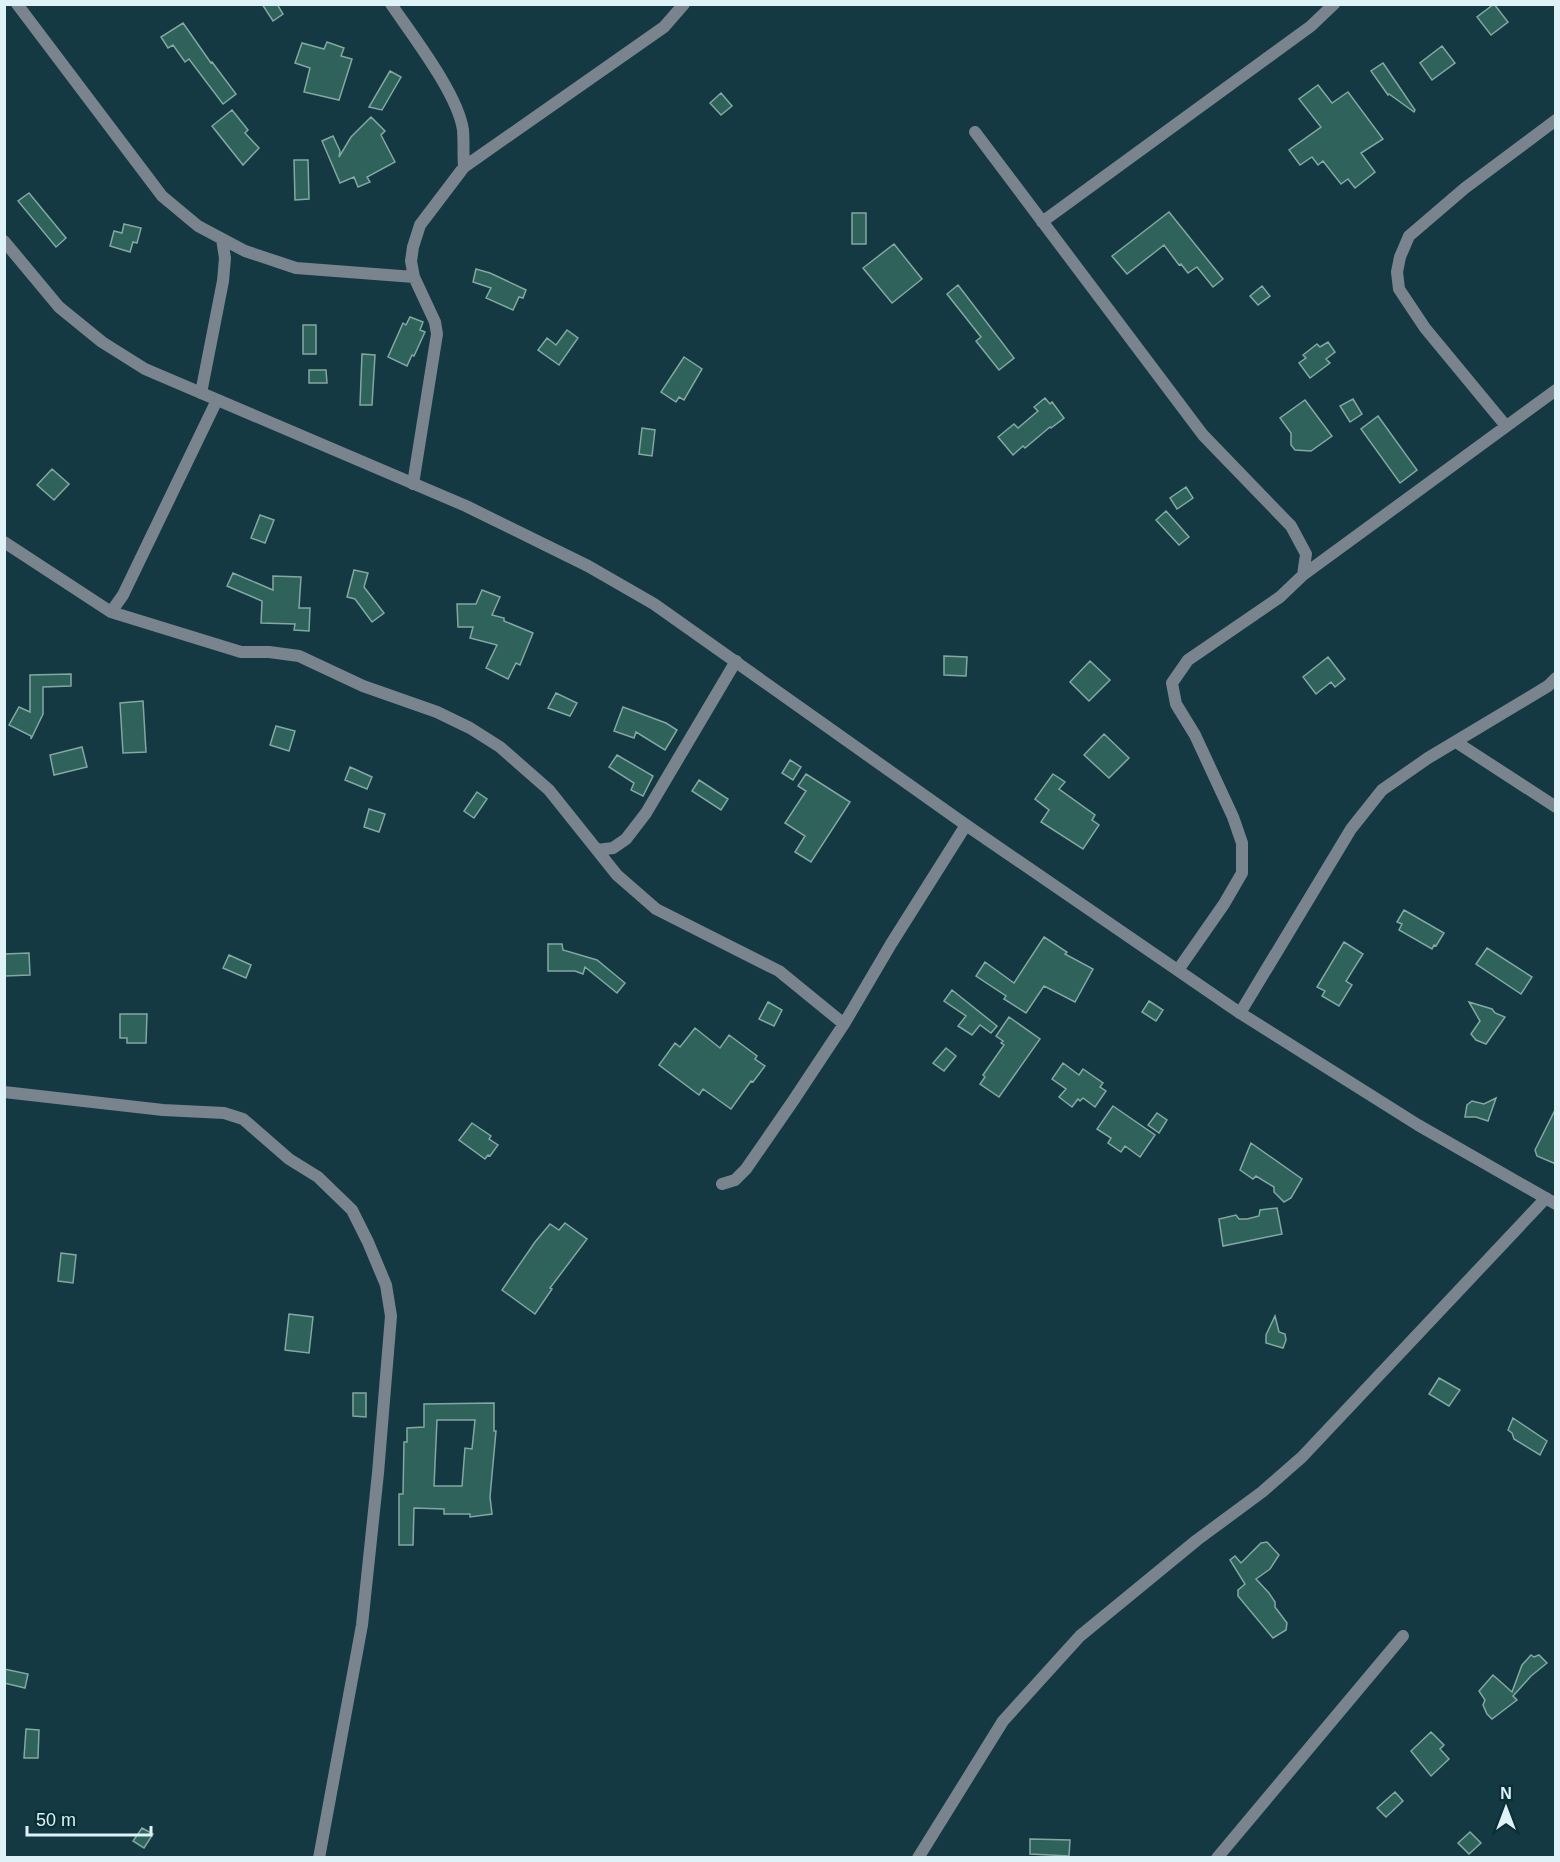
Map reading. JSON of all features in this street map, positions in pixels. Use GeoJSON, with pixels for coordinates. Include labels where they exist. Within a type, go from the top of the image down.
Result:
{"type":"FeatureCollection","features":[{"type":"Feature","properties":{"kind":"street"},"geometry":{"type":"LineString","coordinates":[[17,4],[162,196],[198,226],[245,251],[296,268],[414,277]]}},
{"type":"Feature","properties":{"kind":"street"},"geometry":{"type":"LineString","coordinates":[[391,4],[437,73],[454,105],[463,129],[464,167]]}},
{"type":"Feature","properties":{"kind":"street"},"geometry":{"type":"LineString","coordinates":[[413,484],[437,334],[435,322],[414,277],[411,261],[420,225],[464,167],[664,27],[684,4]]}},
{"type":"Feature","properties":{"kind":"street"},"geometry":{"type":"LineString","coordinates":[[1042,222],[1311,26],[1334,4]]}},
{"type":"Feature","properties":{"kind":"street"},"geometry":{"type":"LineString","coordinates":[[1506,426],[1425,328],[1399,290],[1396,272],[1409,236],[1465,188],[1556,120]]}},
{"type":"Feature","properties":{"kind":"street"},"geometry":{"type":"LineString","coordinates":[[975,132],[1203,435],[1291,526],[1306,554],[1304,575]]}},
{"type":"Feature","properties":{"kind":"street"},"geometry":{"type":"LineString","coordinates":[[201,393],[223,282],[225,258],[222,239]]}},
{"type":"Feature","properties":{"kind":"street"},"geometry":{"type":"LineString","coordinates":[[4,241],[59,307],[102,342],[145,369],[466,506],[588,566],[654,604],[966,825],[1240,1013],[1418,1125],[1551,1201],[1302,1457],[1262,1492],[1197,1540],[1080,1636],[1003,1721],[918,1857]]}},
{"type":"Feature","properties":{"kind":"street"},"geometry":{"type":"LineString","coordinates":[[1178,970],[1224,904],[1242,873],[1242,843],[1195,735],[1176,704],[1172,683],[1188,660],[1280,597],[1304,575],[1556,390]]}},
{"type":"Feature","properties":{"kind":"street"},"geometry":{"type":"LineString","coordinates":[[111,612],[123,595],[217,400]]}},
{"type":"Feature","properties":{"kind":"street"},"geometry":{"type":"LineString","coordinates":[[4,542],[111,612],[232,650],[299,656],[363,686],[437,712],[470,728],[500,747],[549,790],[629,886],[656,909],[779,971],[844,1024]]}},
{"type":"Feature","properties":{"kind":"street"},"geometry":{"type":"LineString","coordinates":[[597,850],[613,848],[626,839],[646,813],[736,661]]}},
{"type":"Feature","properties":{"kind":"street"},"geometry":{"type":"LineString","coordinates":[[1240,1013],[1351,829],[1383,790],[1548,686],[1556,678]]}},
{"type":"Feature","properties":{"kind":"street"},"geometry":{"type":"LineString","coordinates":[[1456,742],[1556,807]]}},
{"type":"Feature","properties":{"kind":"street"},"geometry":{"type":"LineString","coordinates":[[722,1184],[735,1180],[746,1169],[844,1024],[966,825]]}},
{"type":"Feature","properties":{"kind":"street"},"geometry":{"type":"LineString","coordinates":[[4,1092],[163,1110],[224,1113],[243,1119],[289,1159],[318,1177],[352,1209],[386,1285],[391,1316],[362,1625],[319,1857]]}},
{"type":"Feature","properties":{"kind":"street"},"geometry":{"type":"LineString","coordinates":[[1217,1857],[1403,1636]]}},
{"type":"Feature","properties":{"kind":"building"},"geometry":{"type":"Polygon","coordinates":[[[262,4],[277,4],[283,14],[273,21],[262,4]]]}},
{"type":"Feature","properties":{"kind":"building"},"geometry":{"type":"Polygon","coordinates":[[[1494,4],[1508,22],[1491,35],[1477,17],[1494,4]]]}},
{"type":"Feature","properties":{"kind":"building"},"geometry":{"type":"Polygon","coordinates":[[[183,23],[236,94],[223,104],[189,59],[185,62],[173,45],[168,48],[161,37],[183,23]]]}},
{"type":"Feature","properties":{"kind":"building"},"geometry":{"type":"Polygon","coordinates":[[[327,42],[344,48],[341,56],[352,59],[339,100],[304,92],[310,68],[295,63],[302,43],[324,49],[327,42]]]}},
{"type":"Feature","properties":{"kind":"building"},"geometry":{"type":"Polygon","coordinates":[[[1442,46],[1455,63],[1432,80],[1420,63],[1442,46]]]}},
{"type":"Feature","properties":{"kind":"building"},"geometry":{"type":"Polygon","coordinates":[[[1383,63],[1415,110],[1414,112],[1388,95],[1371,71],[1383,63]]]}},
{"type":"Feature","properties":{"kind":"building"},"geometry":{"type":"Polygon","coordinates":[[[390,71],[401,77],[382,110],[369,107],[390,71]]]}},
{"type":"Feature","properties":{"kind":"building"},"geometry":{"type":"Polygon","coordinates":[[[1318,85],[1332,103],[1348,92],[1383,139],[1361,153],[1375,172],[1355,188],[1348,179],[1341,184],[1323,161],[1318,165],[1312,157],[1300,165],[1289,150],[1321,127],[1299,99],[1318,85]]]}},
{"type":"Feature","properties":{"kind":"building"},"geometry":{"type":"Polygon","coordinates":[[[721,93],[732,106],[721,115],[710,103],[721,93]]]}},
{"type":"Feature","properties":{"kind":"building"},"geometry":{"type":"Polygon","coordinates":[[[232,110],[248,130],[245,133],[259,148],[243,165],[212,126],[232,110]]]}},
{"type":"Feature","properties":{"kind":"building"},"geometry":{"type":"Polygon","coordinates":[[[371,117],[385,131],[381,135],[395,162],[367,177],[370,182],[358,187],[354,177],[340,183],[322,141],[333,136],[340,151],[339,157],[351,137],[371,117]]]}},
{"type":"Feature","properties":{"kind":"building"},"geometry":{"type":"Polygon","coordinates":[[[294,160],[308,160],[309,199],[295,200],[294,160]]]}},
{"type":"Feature","properties":{"kind":"building"},"geometry":{"type":"Polygon","coordinates":[[[29,193],[66,238],[56,247],[18,201],[29,193]]]}},
{"type":"Feature","properties":{"kind":"building"},"geometry":{"type":"Polygon","coordinates":[[[1169,212],[1223,279],[1213,287],[1197,267],[1188,273],[1164,245],[1127,274],[1112,256],[1169,212]]]}},
{"type":"Feature","properties":{"kind":"building"},"geometry":{"type":"Polygon","coordinates":[[[852,213],[866,213],[866,244],[852,244],[852,213]]]}},
{"type":"Feature","properties":{"kind":"building"},"geometry":{"type":"Polygon","coordinates":[[[124,224],[141,228],[137,243],[133,242],[130,252],[110,246],[114,231],[122,233],[124,224]]]}},
{"type":"Feature","properties":{"kind":"building"},"geometry":{"type":"Polygon","coordinates":[[[894,244],[922,279],[892,303],[863,268],[894,244]]]}},
{"type":"Feature","properties":{"kind":"building"},"geometry":{"type":"Polygon","coordinates":[[[476,269],[526,290],[523,298],[519,297],[513,310],[486,298],[491,288],[473,282],[476,269]]]}},
{"type":"Feature","properties":{"kind":"building"},"geometry":{"type":"Polygon","coordinates":[[[958,285],[1014,358],[999,370],[976,341],[981,337],[947,294],[958,285]]]}},
{"type":"Feature","properties":{"kind":"building"},"geometry":{"type":"Polygon","coordinates":[[[1262,286],[1270,296],[1258,305],[1250,296],[1262,286]]]}},
{"type":"Feature","properties":{"kind":"building"},"geometry":{"type":"Polygon","coordinates":[[[410,317],[423,322],[420,330],[425,332],[407,366],[388,357],[403,323],[406,325],[410,317]]]}},
{"type":"Feature","properties":{"kind":"building"},"geometry":{"type":"Polygon","coordinates":[[[303,325],[316,325],[316,354],[303,354],[303,325]]]}},
{"type":"Feature","properties":{"kind":"building"},"geometry":{"type":"Polygon","coordinates":[[[567,330],[578,338],[559,365],[538,350],[547,338],[556,345],[567,330]]]}},
{"type":"Feature","properties":{"kind":"building"},"geometry":{"type":"Polygon","coordinates":[[[1328,342],[1335,352],[1326,359],[1330,363],[1310,378],[1299,363],[1306,358],[1303,355],[1317,344],[1320,347],[1328,342]]]}},
{"type":"Feature","properties":{"kind":"building"},"geometry":{"type":"Polygon","coordinates":[[[362,354],[375,355],[372,405],[360,405],[362,354]]]}},
{"type":"Feature","properties":{"kind":"building"},"geometry":{"type":"Polygon","coordinates":[[[684,357],[702,369],[684,400],[679,397],[676,402],[661,392],[684,357]]]}},
{"type":"Feature","properties":{"kind":"building"},"geometry":{"type":"Polygon","coordinates":[[[309,370],[326,370],[327,383],[309,383],[309,370]]]}},
{"type":"Feature","properties":{"kind":"building"},"geometry":{"type":"Polygon","coordinates":[[[1045,398],[1050,404],[1052,402],[1064,418],[1013,455],[998,437],[1014,424],[1018,428],[1038,411],[1034,407],[1045,398]]]}},
{"type":"Feature","properties":{"kind":"building"},"geometry":{"type":"Polygon","coordinates":[[[1353,399],[1362,414],[1350,422],[1340,406],[1353,399]]]}},
{"type":"Feature","properties":{"kind":"building"},"geometry":{"type":"Polygon","coordinates":[[[1305,400],[1332,436],[1311,451],[1295,450],[1291,445],[1291,433],[1280,418],[1305,400]]]}},
{"type":"Feature","properties":{"kind":"building"},"geometry":{"type":"Polygon","coordinates":[[[1378,416],[1417,470],[1400,483],[1361,429],[1378,416]]]}},
{"type":"Feature","properties":{"kind":"building"},"geometry":{"type":"Polygon","coordinates":[[[642,428],[655,430],[652,456],[639,454],[642,428]]]}},
{"type":"Feature","properties":{"kind":"building"},"geometry":{"type":"Polygon","coordinates":[[[52,469],[69,484],[54,500],[37,485],[52,469]]]}},
{"type":"Feature","properties":{"kind":"building"},"geometry":{"type":"Polygon","coordinates":[[[1186,487],[1193,498],[1177,509],[1170,498],[1186,487]]]}},
{"type":"Feature","properties":{"kind":"building"},"geometry":{"type":"Polygon","coordinates":[[[1166,511],[1189,537],[1179,545],[1156,520],[1166,511]]]}},
{"type":"Feature","properties":{"kind":"building"},"geometry":{"type":"Polygon","coordinates":[[[260,515],[274,520],[265,543],[251,538],[260,515]]]}},
{"type":"Feature","properties":{"kind":"building"},"geometry":{"type":"Polygon","coordinates":[[[354,570],[368,573],[364,587],[384,613],[372,622],[355,599],[347,597],[354,570]]]}},
{"type":"Feature","properties":{"kind":"building"},"geometry":{"type":"Polygon","coordinates":[[[233,573],[273,590],[273,576],[301,577],[299,608],[310,608],[309,631],[294,630],[295,624],[261,623],[262,601],[227,586],[233,573]]]}},
{"type":"Feature","properties":{"kind":"building"},"geometry":{"type":"Polygon","coordinates":[[[482,590],[500,597],[492,615],[504,618],[504,621],[533,633],[520,665],[516,663],[508,679],[486,668],[497,645],[470,638],[473,627],[458,627],[457,604],[476,604],[482,590]]]}},
{"type":"Feature","properties":{"kind":"building"},"geometry":{"type":"Polygon","coordinates":[[[944,656],[967,657],[966,676],[944,675],[944,656]]]}},
{"type":"Feature","properties":{"kind":"building"},"geometry":{"type":"Polygon","coordinates":[[[1328,657],[1345,679],[1335,687],[1331,682],[1316,694],[1303,677],[1328,657]]]}},
{"type":"Feature","properties":{"kind":"building"},"geometry":{"type":"Polygon","coordinates":[[[1090,661],[1110,680],[1089,701],[1070,682],[1090,661]]]}},
{"type":"Feature","properties":{"kind":"building"},"geometry":{"type":"Polygon","coordinates":[[[71,674],[71,686],[43,687],[43,714],[31,739],[31,736],[9,725],[19,707],[30,712],[30,675],[71,674]]]}},
{"type":"Feature","properties":{"kind":"building"},"geometry":{"type":"Polygon","coordinates":[[[556,693],[577,703],[570,716],[548,708],[556,693]]]}},
{"type":"Feature","properties":{"kind":"building"},"geometry":{"type":"Polygon","coordinates":[[[143,701],[146,752],[123,753],[120,703],[143,701]]]}},
{"type":"Feature","properties":{"kind":"building"},"geometry":{"type":"Polygon","coordinates":[[[623,707],[666,723],[677,730],[665,750],[636,732],[634,738],[614,731],[623,707]]]}},
{"type":"Feature","properties":{"kind":"building"},"geometry":{"type":"Polygon","coordinates":[[[276,726],[295,731],[289,751],[270,745],[276,726]]]}},
{"type":"Feature","properties":{"kind":"building"},"geometry":{"type":"Polygon","coordinates":[[[1104,734],[1129,758],[1109,778],[1084,755],[1104,734]]]}},
{"type":"Feature","properties":{"kind":"building"},"geometry":{"type":"Polygon","coordinates":[[[82,747],[87,767],[54,775],[50,755],[82,747]]]}},
{"type":"Feature","properties":{"kind":"building"},"geometry":{"type":"Polygon","coordinates":[[[617,755],[653,776],[643,796],[631,790],[634,783],[609,767],[617,755]]]}},
{"type":"Feature","properties":{"kind":"building"},"geometry":{"type":"Polygon","coordinates":[[[790,760],[801,767],[793,780],[782,773],[790,760]]]}},
{"type":"Feature","properties":{"kind":"building"},"geometry":{"type":"Polygon","coordinates":[[[350,767],[372,777],[367,789],[345,780],[350,767]]]}},
{"type":"Feature","properties":{"kind":"building"},"geometry":{"type":"Polygon","coordinates":[[[806,774],[850,802],[811,862],[795,852],[805,836],[785,823],[806,791],[798,786],[806,774]]]}},
{"type":"Feature","properties":{"kind":"building"},"geometry":{"type":"Polygon","coordinates":[[[1053,774],[1065,782],[1059,789],[1095,815],[1092,820],[1099,825],[1083,849],[1041,822],[1049,810],[1035,799],[1053,774]]]}},
{"type":"Feature","properties":{"kind":"building"},"geometry":{"type":"Polygon","coordinates":[[[699,780],[728,799],[721,810],[692,791],[699,780]]]}},
{"type":"Feature","properties":{"kind":"building"},"geometry":{"type":"Polygon","coordinates":[[[477,792],[487,799],[474,818],[464,811],[477,792]]]}},
{"type":"Feature","properties":{"kind":"building"},"geometry":{"type":"Polygon","coordinates":[[[369,809],[385,814],[379,832],[364,827],[369,809]]]}},
{"type":"Feature","properties":{"kind":"building"},"geometry":{"type":"Polygon","coordinates":[[[1404,910],[1444,933],[1436,946],[1434,945],[1432,949],[1399,930],[1402,924],[1397,922],[1404,910]]]}},
{"type":"Feature","properties":{"kind":"building"},"geometry":{"type":"Polygon","coordinates":[[[1044,937],[1067,952],[1065,954],[1093,969],[1075,1002],[1044,986],[1026,1013],[1004,999],[1006,996],[976,976],[985,962],[1014,983],[1044,937]]]}},
{"type":"Feature","properties":{"kind":"building"},"geometry":{"type":"Polygon","coordinates":[[[1344,942],[1363,954],[1346,981],[1352,985],[1339,1006],[1322,996],[1325,991],[1317,987],[1344,942]]]}},
{"type":"Feature","properties":{"kind":"building"},"geometry":{"type":"Polygon","coordinates":[[[548,944],[562,944],[563,950],[597,960],[625,983],[617,993],[585,967],[583,974],[575,971],[548,971],[548,944]]]}},
{"type":"Feature","properties":{"kind":"building"},"geometry":{"type":"Polygon","coordinates":[[[1487,948],[1532,977],[1521,994],[1476,964],[1487,948]]]}},
{"type":"Feature","properties":{"kind":"building"},"geometry":{"type":"Polygon","coordinates":[[[29,953],[30,975],[5,976],[4,954],[29,953]]]}},
{"type":"Feature","properties":{"kind":"building"},"geometry":{"type":"Polygon","coordinates":[[[229,955],[251,965],[246,978],[223,968],[229,955]]]}},
{"type":"Feature","properties":{"kind":"building"},"geometry":{"type":"Polygon","coordinates":[[[952,990],[997,1026],[991,1033],[980,1025],[972,1035],[958,1026],[966,1016],[944,1001],[952,990]]]}},
{"type":"Feature","properties":{"kind":"building"},"geometry":{"type":"Polygon","coordinates":[[[1149,1001],[1163,1010],[1156,1021],[1142,1012],[1149,1001]]]}},
{"type":"Feature","properties":{"kind":"building"},"geometry":{"type":"Polygon","coordinates":[[[768,1002],[782,1010],[774,1026],[759,1019],[768,1002]]]}},
{"type":"Feature","properties":{"kind":"building"},"geometry":{"type":"Polygon","coordinates":[[[1469,1002],[1492,1009],[1495,1013],[1505,1017],[1486,1044],[1476,1040],[1471,1034],[1480,1021],[1469,1002]]]}},
{"type":"Feature","properties":{"kind":"building"},"geometry":{"type":"Polygon","coordinates":[[[120,1014],[147,1014],[146,1043],[127,1043],[127,1038],[120,1038],[120,1014]]]}},
{"type":"Feature","properties":{"kind":"building"},"geometry":{"type":"Polygon","coordinates":[[[1009,1017],[1040,1039],[999,1097],[980,1084],[985,1077],[983,1075],[1004,1045],[1001,1043],[1003,1041],[996,1036],[1009,1017]]]}},
{"type":"Feature","properties":{"kind":"building"},"geometry":{"type":"Polygon","coordinates":[[[695,1028],[720,1048],[729,1035],[757,1056],[755,1059],[765,1066],[731,1109],[703,1089],[699,1095],[659,1065],[675,1043],[680,1047],[695,1028]]]}},
{"type":"Feature","properties":{"kind":"building"},"geometry":{"type":"Polygon","coordinates":[[[946,1048],[956,1056],[944,1071],[933,1063],[946,1048]]]}},
{"type":"Feature","properties":{"kind":"building"},"geometry":{"type":"Polygon","coordinates":[[[1063,1063],[1079,1075],[1083,1069],[1103,1083],[1100,1087],[1106,1091],[1095,1107],[1083,1098],[1080,1101],[1078,1099],[1072,1107],[1059,1097],[1066,1089],[1052,1079],[1063,1063]]]}},
{"type":"Feature","properties":{"kind":"building"},"geometry":{"type":"Polygon","coordinates":[[[1496,1098],[1488,1121],[1476,1117],[1465,1117],[1467,1105],[1472,1101],[1484,1104],[1496,1098]]]}},
{"type":"Feature","properties":{"kind":"building"},"geometry":{"type":"Polygon","coordinates":[[[1113,1106],[1155,1135],[1140,1157],[1125,1146],[1121,1152],[1108,1143],[1111,1138],[1097,1129],[1113,1106]]]}},
{"type":"Feature","properties":{"kind":"building"},"geometry":{"type":"Polygon","coordinates":[[[1556,1108],[1556,1164],[1537,1156],[1535,1150],[1556,1108]]]}},
{"type":"Feature","properties":{"kind":"building"},"geometry":{"type":"Polygon","coordinates":[[[1157,1113],[1167,1120],[1159,1133],[1148,1125],[1157,1113]]]}},
{"type":"Feature","properties":{"kind":"building"},"geometry":{"type":"Polygon","coordinates":[[[472,1123],[491,1136],[489,1139],[498,1145],[485,1159],[459,1140],[472,1123]]]}},
{"type":"Feature","properties":{"kind":"building"},"geometry":{"type":"Polygon","coordinates":[[[1251,1143],[1302,1179],[1291,1198],[1284,1202],[1274,1192],[1274,1187],[1256,1176],[1253,1179],[1240,1170],[1251,1143]]]}},
{"type":"Feature","properties":{"kind":"building"},"geometry":{"type":"Polygon","coordinates":[[[1277,1208],[1282,1234],[1223,1246],[1219,1219],[1236,1215],[1239,1219],[1247,1219],[1259,1216],[1260,1210],[1277,1208]]]}},
{"type":"Feature","properties":{"kind":"building"},"geometry":{"type":"Polygon","coordinates":[[[565,1223],[587,1239],[550,1288],[552,1289],[535,1314],[502,1290],[550,1224],[559,1230],[565,1223]]]}},
{"type":"Feature","properties":{"kind":"building"},"geometry":{"type":"Polygon","coordinates":[[[61,1253],[76,1255],[73,1283],[58,1281],[61,1253]]]}},
{"type":"Feature","properties":{"kind":"building"},"geometry":{"type":"Polygon","coordinates":[[[289,1314],[313,1317],[309,1353],[285,1350],[289,1314]]]}},
{"type":"Feature","properties":{"kind":"building"},"geometry":{"type":"Polygon","coordinates":[[[1275,1316],[1279,1332],[1285,1334],[1286,1340],[1283,1348],[1266,1343],[1266,1335],[1275,1316]]]}},
{"type":"Feature","properties":{"kind":"building"},"geometry":{"type":"Polygon","coordinates":[[[1439,1378],[1460,1390],[1449,1406],[1429,1394],[1439,1378]]]}},
{"type":"Feature","properties":{"kind":"building"},"geometry":{"type":"Polygon","coordinates":[[[353,1393],[366,1393],[366,1417],[353,1416],[353,1393]]]}},
{"type":"Feature","properties":{"kind":"building"},"geometry":{"type":"Polygon","coordinates":[[[494,1403],[494,1431],[496,1431],[490,1497],[492,1514],[470,1517],[470,1514],[444,1514],[444,1509],[414,1508],[413,1545],[399,1545],[399,1494],[403,1494],[404,1442],[407,1442],[407,1428],[424,1427],[424,1404],[494,1403]],[[437,1420],[434,1486],[462,1486],[465,1448],[472,1449],[475,1420],[437,1420]]]}},
{"type":"Feature","properties":{"kind":"building"},"geometry":{"type":"Polygon","coordinates":[[[1513,1418],[1547,1441],[1540,1455],[1514,1439],[1508,1430],[1513,1418]]]}},
{"type":"Feature","properties":{"kind":"building"},"geometry":{"type":"Polygon","coordinates":[[[1267,1542],[1279,1555],[1270,1569],[1256,1579],[1269,1593],[1275,1602],[1275,1607],[1287,1623],[1286,1630],[1273,1638],[1238,1596],[1238,1590],[1245,1584],[1230,1560],[1235,1556],[1241,1563],[1261,1543],[1267,1542]]]}},
{"type":"Feature","properties":{"kind":"building"},"geometry":{"type":"Polygon","coordinates":[[[1531,1655],[1534,1657],[1539,1655],[1547,1663],[1531,1676],[1513,1696],[1517,1700],[1492,1719],[1487,1714],[1483,1705],[1485,1700],[1479,1691],[1493,1675],[1512,1692],[1522,1665],[1531,1655]]]}},
{"type":"Feature","properties":{"kind":"building"},"geometry":{"type":"Polygon","coordinates":[[[4,1669],[28,1674],[25,1688],[4,1683],[4,1669]]]}},
{"type":"Feature","properties":{"kind":"building"},"geometry":{"type":"Polygon","coordinates":[[[26,1729],[39,1730],[38,1758],[24,1758],[26,1729]]]}},
{"type":"Feature","properties":{"kind":"building"},"geometry":{"type":"Polygon","coordinates":[[[1431,1732],[1444,1745],[1440,1749],[1449,1759],[1431,1776],[1411,1751],[1431,1732]]]}},
{"type":"Feature","properties":{"kind":"building"},"geometry":{"type":"Polygon","coordinates":[[[1395,1792],[1403,1801],[1386,1817],[1377,1808],[1395,1792]]]}},
{"type":"Feature","properties":{"kind":"building"},"geometry":{"type":"Polygon","coordinates":[[[142,1828],[153,1834],[144,1848],[133,1841],[142,1828]]]}},
{"type":"Feature","properties":{"kind":"building"},"geometry":{"type":"Polygon","coordinates":[[[1470,1832],[1481,1843],[1469,1854],[1458,1843],[1470,1832]]]}},
{"type":"Feature","properties":{"kind":"building"},"geometry":{"type":"Polygon","coordinates":[[[1030,1839],[1070,1840],[1069,1856],[1030,1854],[1030,1839]]]}}]}
